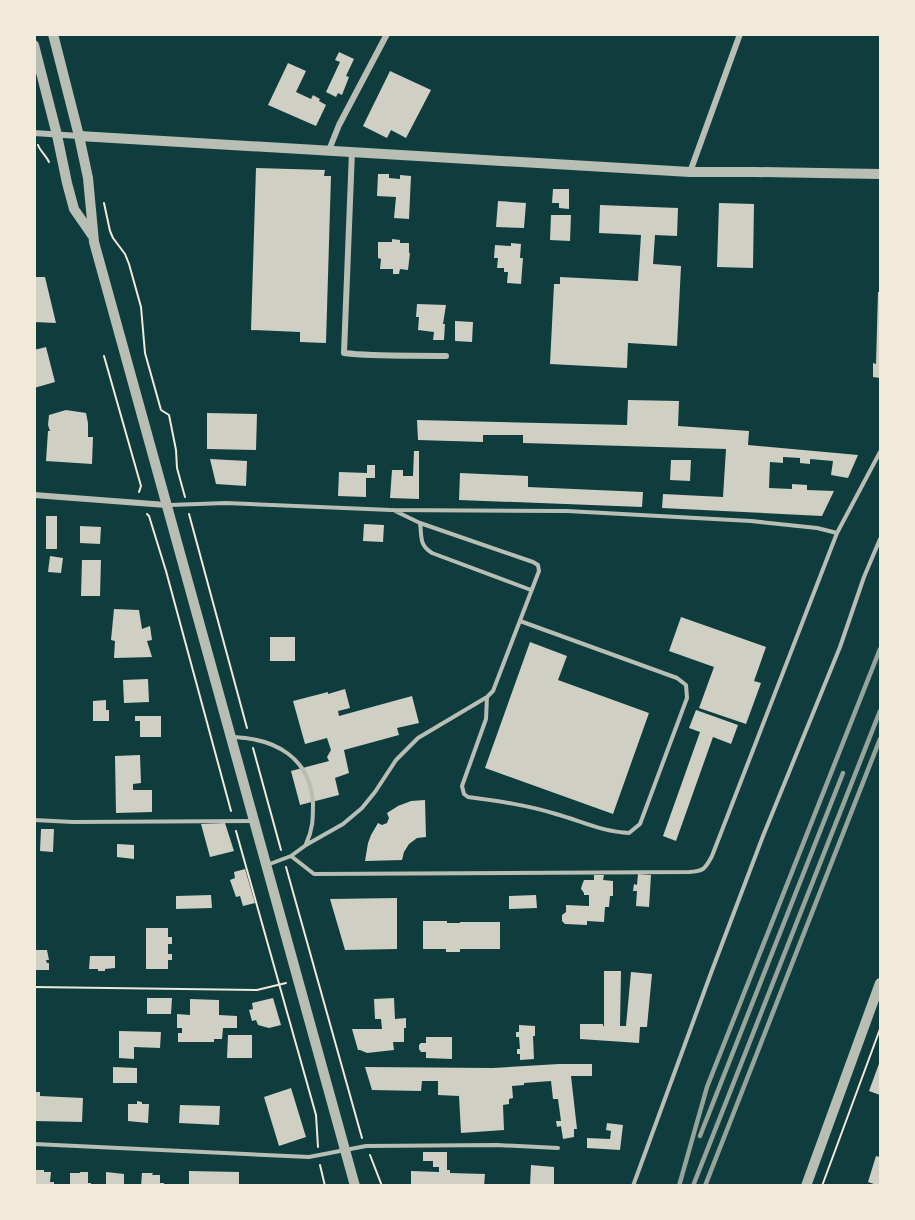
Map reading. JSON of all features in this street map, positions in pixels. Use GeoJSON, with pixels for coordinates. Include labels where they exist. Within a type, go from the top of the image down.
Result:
{"type":"FeatureCollection","features":[{"type":"Feature","properties":{"kind":"street"},"geometry":{"type":"LineString","coordinates":[[53,34],[80,136],[88,178],[92,235],[355,1185]]}},
{"type":"Feature","properties":{"kind":"street"},"geometry":{"type":"LineString","coordinates":[[329,150],[387,34]]}},
{"type":"Feature","properties":{"kind":"street"},"geometry":{"type":"LineString","coordinates":[[690,172],[740,34]]}},
{"type":"Feature","properties":{"kind":"street"},"geometry":{"type":"LineString","coordinates":[[34,45],[74,209],[92,235]]}},
{"type":"Feature","properties":{"kind":"street"},"geometry":{"type":"LineString","coordinates":[[34,133],[690,172],[880,174]]}},
{"type":"Feature","properties":{"kind":"street"},"geometry":{"type":"LineString","coordinates":[[352,151],[344,353],[368,356],[446,356]]}},
{"type":"Feature","properties":{"kind":"street"},"geometry":{"type":"LineString","coordinates":[[34,495],[166,505]]}},
{"type":"Feature","properties":{"kind":"street"},"geometry":{"type":"LineString","coordinates":[[808,1185],[880,983]]}},
{"type":"Feature","properties":{"kind":"lane"},"geometry":{"type":"LineString","coordinates":[[291,856],[314,874],[689,872],[706,868],[837,532],[880,452]]}},
{"type":"Feature","properties":{"kind":"lane"},"geometry":{"type":"LineString","coordinates":[[166,505],[226,503],[391,510],[567,511],[751,521],[837,532]]}},
{"type":"Feature","properties":{"kind":"lane"},"geometry":{"type":"LineString","coordinates":[[266,866],[291,856],[343,824],[362,808],[396,759],[418,738],[487,697],[493,691],[539,571],[538,565],[533,562],[420,523],[391,510]]}},
{"type":"Feature","properties":{"kind":"lane"},"geometry":{"type":"LineString","coordinates":[[420,523],[424,548],[432,553],[531,590]]}},
{"type":"Feature","properties":{"kind":"lane"},"geometry":{"type":"LineString","coordinates":[[633,1185],[743,889],[840,647],[864,577],[880,539]]}},
{"type":"Feature","properties":{"kind":"lane"},"geometry":{"type":"LineString","coordinates":[[487,697],[486,719],[462,786],[464,794],[468,797],[523,804],[613,833],[629,833],[640,824],[687,699],[686,685],[677,678],[520,621]]}},
{"type":"Feature","properties":{"kind":"lane"},"geometry":{"type":"LineString","coordinates":[[230,737],[267,742],[299,762],[312,796],[312,831],[306,845]]}},
{"type":"Feature","properties":{"kind":"lane"},"geometry":{"type":"LineString","coordinates":[[34,820],[73,822],[254,821]]}},
{"type":"Feature","properties":{"kind":"lane"},"geometry":{"type":"LineString","coordinates":[[34,1143],[309,1157],[366,1146],[497,1145],[558,1148]]}},
{"type":"Feature","properties":{"kind":"path"},"geometry":{"type":"LineString","coordinates":[[38,145],[47,157],[50,166]]}},
{"type":"Feature","properties":{"kind":"path"},"geometry":{"type":"LineString","coordinates":[[103,198],[110,231],[129,264],[141,307],[145,353],[161,410],[169,415],[177,468],[250,738],[362,1138],[382,1185]]}},
{"type":"Feature","properties":{"kind":"path"},"geometry":{"type":"LineString","coordinates":[[104,356],[141,486],[139,494],[144,512],[149,516],[166,571],[316,1115],[320,1172],[325,1185]]}},
{"type":"Feature","properties":{"kind":"path"},"geometry":{"type":"LineString","coordinates":[[34,987],[257,990],[280,985]]}},
{"type":"Feature","properties":{"kind":"path"},"geometry":{"type":"LineString","coordinates":[[822,1185],[880,1029]]}},
{"type":"Feature","properties":{"kind":"building"},"geometry":{"type":"Polygon","coordinates":[[[339,52],[354,59],[346,76],[349,77],[342,95],[338,93],[336,97],[326,92],[340,62],[335,60],[339,52]]]}},
{"type":"Feature","properties":{"kind":"building"},"geometry":{"type":"Polygon","coordinates":[[[288,63],[306,71],[296,92],[311,99],[313,95],[326,105],[316,126],[268,105],[288,63]]]}},
{"type":"Feature","properties":{"kind":"building"},"geometry":{"type":"Polygon","coordinates":[[[390,71],[431,90],[406,138],[391,130],[387,138],[363,126],[390,71]]]}},
{"type":"Feature","properties":{"kind":"building"},"geometry":{"type":"Polygon","coordinates":[[[256,168],[325,170],[324,176],[331,176],[326,343],[300,342],[300,332],[251,330],[256,168]]]}},
{"type":"Feature","properties":{"kind":"building"},"geometry":{"type":"Polygon","coordinates":[[[378,174],[389,174],[389,178],[400,179],[400,175],[411,176],[409,219],[394,218],[396,197],[377,196],[378,174]]]}},
{"type":"Feature","properties":{"kind":"building"},"geometry":{"type":"Polygon","coordinates":[[[553,189],[569,189],[569,209],[559,208],[559,203],[552,203],[553,189]]]}},
{"type":"Feature","properties":{"kind":"building"},"geometry":{"type":"Polygon","coordinates":[[[498,201],[526,203],[524,228],[496,227],[498,201]]]}},
{"type":"Feature","properties":{"kind":"building"},"geometry":{"type":"Polygon","coordinates":[[[719,203],[754,204],[753,268],[717,267],[719,203]]]}},
{"type":"Feature","properties":{"kind":"building"},"geometry":{"type":"Polygon","coordinates":[[[600,205],[678,208],[677,236],[655,235],[653,264],[681,266],[677,346],[628,343],[627,368],[550,364],[554,284],[560,284],[560,277],[638,281],[641,235],[599,233],[600,205]]]}},
{"type":"Feature","properties":{"kind":"building"},"geometry":{"type":"Polygon","coordinates":[[[551,215],[571,215],[570,241],[550,240],[551,215]]]}},
{"type":"Feature","properties":{"kind":"building"},"geometry":{"type":"Polygon","coordinates":[[[392,239],[400,240],[400,243],[409,243],[408,270],[400,269],[399,274],[393,274],[393,269],[380,269],[378,242],[392,242],[392,239]]]}},
{"type":"Feature","properties":{"kind":"building"},"geometry":{"type":"Polygon","coordinates":[[[511,243],[521,244],[520,258],[523,258],[521,284],[507,283],[508,272],[504,272],[504,268],[497,268],[498,258],[494,258],[495,245],[511,246],[511,243]]]}},
{"type":"Feature","properties":{"kind":"building"},"geometry":{"type":"Polygon","coordinates":[[[34,277],[45,277],[56,323],[34,322],[34,277]]]}},
{"type":"Feature","properties":{"kind":"building"},"geometry":{"type":"Polygon","coordinates":[[[878,292],[880,292],[880,378],[873,377],[873,363],[876,364],[878,292]]]}},
{"type":"Feature","properties":{"kind":"building"},"geometry":{"type":"Polygon","coordinates":[[[417,304],[446,305],[443,324],[445,324],[444,340],[433,340],[434,332],[418,330],[417,304]]]}},
{"type":"Feature","properties":{"kind":"building"},"geometry":{"type":"Polygon","coordinates":[[[455,321],[473,322],[472,342],[455,341],[455,321]]]}},
{"type":"Feature","properties":{"kind":"building"},"geometry":{"type":"Polygon","coordinates":[[[46,347],[55,382],[34,388],[34,350],[46,347]]]}},
{"type":"Feature","properties":{"kind":"building"},"geometry":{"type":"Polygon","coordinates":[[[628,400],[679,401],[678,426],[749,431],[748,445],[858,455],[848,478],[831,475],[833,461],[810,459],[810,464],[800,463],[800,458],[783,457],[783,463],[770,462],[769,488],[792,489],[792,484],[807,485],[807,490],[834,491],[822,516],[662,508],[663,494],[723,497],[726,449],[523,443],[523,435],[483,435],[483,442],[418,440],[417,420],[627,425],[628,400]]]}},
{"type":"Feature","properties":{"kind":"building"},"geometry":{"type":"Polygon","coordinates":[[[66,410],[86,413],[88,437],[93,437],[92,464],[46,461],[48,431],[50,431],[49,415],[66,410]]]}},
{"type":"Feature","properties":{"kind":"building"},"geometry":{"type":"Polygon","coordinates":[[[207,413],[257,414],[256,450],[207,449],[207,413]]]}},
{"type":"Feature","properties":{"kind":"building"},"geometry":{"type":"Polygon","coordinates":[[[414,451],[419,451],[419,499],[390,498],[392,470],[403,470],[403,476],[413,476],[414,451]]]}},
{"type":"Feature","properties":{"kind":"building"},"geometry":{"type":"Polygon","coordinates":[[[210,459],[247,461],[246,486],[216,484],[210,459]]]}},
{"type":"Feature","properties":{"kind":"building"},"geometry":{"type":"Polygon","coordinates":[[[671,460],[691,460],[690,481],[670,480],[671,460]]]}},
{"type":"Feature","properties":{"kind":"building"},"geometry":{"type":"Polygon","coordinates":[[[367,465],[375,465],[375,478],[366,478],[366,497],[338,496],[339,472],[367,473],[367,465]]]}},
{"type":"Feature","properties":{"kind":"building"},"geometry":{"type":"Polygon","coordinates":[[[460,473],[528,476],[528,487],[643,492],[642,507],[459,500],[460,473]]]}},
{"type":"Feature","properties":{"kind":"building"},"geometry":{"type":"Polygon","coordinates":[[[46,516],[57,516],[57,549],[46,549],[46,516]]]}},
{"type":"Feature","properties":{"kind":"building"},"geometry":{"type":"Polygon","coordinates":[[[364,524],[384,525],[383,542],[363,541],[364,524]]]}},
{"type":"Feature","properties":{"kind":"building"},"geometry":{"type":"Polygon","coordinates":[[[80,526],[101,527],[100,544],[80,543],[80,526]]]}},
{"type":"Feature","properties":{"kind":"building"},"geometry":{"type":"Polygon","coordinates":[[[50,556],[63,558],[61,573],[48,572],[50,556]]]}},
{"type":"Feature","properties":{"kind":"building"},"geometry":{"type":"Polygon","coordinates":[[[82,560],[101,560],[100,596],[81,596],[82,560]]]}},
{"type":"Feature","properties":{"kind":"building"},"geometry":{"type":"Polygon","coordinates":[[[114,609],[139,610],[142,629],[150,626],[152,640],[147,641],[152,657],[114,658],[115,641],[111,640],[114,609]]]}},
{"type":"Feature","properties":{"kind":"building"},"geometry":{"type":"Polygon","coordinates":[[[681,617],[766,647],[754,681],[761,683],[746,724],[699,708],[714,667],[669,651],[681,617]]]}},
{"type":"Feature","properties":{"kind":"building"},"geometry":{"type":"Polygon","coordinates":[[[270,637],[295,637],[295,661],[270,661],[270,637]]]}},
{"type":"Feature","properties":{"kind":"building"},"geometry":{"type":"Polygon","coordinates":[[[530,642],[567,656],[558,680],[649,713],[613,814],[485,768],[530,642]]]}},
{"type":"Feature","properties":{"kind":"building"},"geometry":{"type":"Polygon","coordinates":[[[148,679],[149,702],[124,703],[123,680],[148,679]]]}},
{"type":"Feature","properties":{"kind":"building"},"geometry":{"type":"Polygon","coordinates":[[[345,689],[350,708],[338,711],[339,716],[412,696],[419,723],[397,728],[399,735],[344,750],[349,773],[335,778],[339,795],[300,805],[291,771],[329,761],[327,757],[331,750],[327,738],[305,744],[293,701],[345,689]]]}},
{"type":"Feature","properties":{"kind":"building"},"geometry":{"type":"Polygon","coordinates":[[[106,700],[109,721],[93,721],[93,701],[106,700]]]}},
{"type":"Feature","properties":{"kind":"building"},"geometry":{"type":"Polygon","coordinates":[[[696,710],[738,725],[731,744],[713,737],[676,841],[663,836],[700,732],[689,728],[696,710]]]}},
{"type":"Feature","properties":{"kind":"building"},"geometry":{"type":"Polygon","coordinates":[[[135,716],[161,716],[161,737],[140,737],[140,721],[135,721],[135,716]]]}},
{"type":"Feature","properties":{"kind":"building"},"geometry":{"type":"Polygon","coordinates":[[[140,755],[141,783],[133,784],[133,790],[152,790],[152,812],[116,813],[115,756],[140,755]]]}},
{"type":"Feature","properties":{"kind":"building"},"geometry":{"type":"Polygon","coordinates":[[[425,800],[426,837],[417,838],[409,844],[402,860],[365,861],[371,835],[378,823],[382,825],[387,823],[389,818],[387,813],[411,801],[425,800]]]}},
{"type":"Feature","properties":{"kind":"building"},"geometry":{"type":"Polygon","coordinates":[[[225,823],[234,851],[210,857],[201,824],[225,823]]]}},
{"type":"Feature","properties":{"kind":"building"},"geometry":{"type":"Polygon","coordinates":[[[41,829],[54,829],[53,852],[40,851],[41,829]]]}},
{"type":"Feature","properties":{"kind":"building"},"geometry":{"type":"Polygon","coordinates":[[[117,844],[134,845],[134,859],[117,857],[117,844]]]}},
{"type":"Feature","properties":{"kind":"building"},"geometry":{"type":"Polygon","coordinates":[[[245,869],[255,903],[243,906],[240,896],[236,897],[230,880],[235,878],[234,872],[245,869]]]}},
{"type":"Feature","properties":{"kind":"building"},"geometry":{"type":"Polygon","coordinates":[[[638,874],[651,875],[649,907],[636,906],[637,891],[633,891],[634,884],[637,885],[638,874]]]}},
{"type":"Feature","properties":{"kind":"building"},"geometry":{"type":"Polygon","coordinates":[[[594,875],[604,875],[603,880],[613,881],[613,896],[610,896],[609,907],[605,907],[604,922],[587,921],[587,925],[565,924],[562,921],[562,915],[566,912],[566,905],[589,906],[589,895],[584,895],[581,889],[584,880],[594,880],[594,875]]]}},
{"type":"Feature","properties":{"kind":"building"},"geometry":{"type":"Polygon","coordinates":[[[211,895],[212,908],[176,909],[176,896],[211,895]]]}},
{"type":"Feature","properties":{"kind":"building"},"geometry":{"type":"Polygon","coordinates":[[[536,895],[537,908],[509,909],[509,896],[536,895]]]}},
{"type":"Feature","properties":{"kind":"building"},"geometry":{"type":"Polygon","coordinates":[[[397,898],[397,949],[345,950],[330,899],[397,898]]]}},
{"type":"Feature","properties":{"kind":"building"},"geometry":{"type":"Polygon","coordinates":[[[423,921],[500,922],[500,949],[460,949],[460,952],[446,952],[446,949],[423,949],[423,921]]]}},
{"type":"Feature","properties":{"kind":"building"},"geometry":{"type":"Polygon","coordinates":[[[146,928],[168,928],[168,937],[172,937],[172,944],[168,944],[168,954],[172,954],[172,960],[168,960],[168,969],[146,969],[146,928]]]}},
{"type":"Feature","properties":{"kind":"building"},"geometry":{"type":"Polygon","coordinates":[[[34,950],[47,950],[49,960],[46,960],[49,963],[49,970],[34,970],[34,950]]]}},
{"type":"Feature","properties":{"kind":"building"},"geometry":{"type":"Polygon","coordinates":[[[90,956],[115,956],[115,968],[105,969],[105,971],[89,969],[90,956]]]}},
{"type":"Feature","properties":{"kind":"building"},"geometry":{"type":"Polygon","coordinates":[[[604,971],[621,971],[620,1026],[626,1026],[631,972],[652,974],[647,1027],[640,1027],[639,1043],[580,1039],[580,1024],[603,1024],[604,1026],[604,971]]]}},
{"type":"Feature","properties":{"kind":"building"},"geometry":{"type":"Polygon","coordinates":[[[147,998],[172,998],[171,1014],[147,1014],[147,998]]]}},
{"type":"Feature","properties":{"kind":"building"},"geometry":{"type":"Polygon","coordinates":[[[273,998],[281,1025],[269,1028],[258,1025],[256,1020],[252,1021],[249,1010],[253,1009],[252,1003],[273,998]]]}},
{"type":"Feature","properties":{"kind":"building"},"geometry":{"type":"Polygon","coordinates":[[[394,998],[395,1019],[406,1018],[404,1042],[393,1042],[394,1050],[367,1053],[358,1050],[352,1029],[382,1029],[381,1019],[375,1019],[374,999],[394,998]]]}},
{"type":"Feature","properties":{"kind":"building"},"geometry":{"type":"Polygon","coordinates":[[[190,999],[219,1000],[219,1015],[237,1016],[237,1028],[223,1028],[222,1039],[214,1039],[214,1042],[178,1042],[178,1033],[182,1033],[182,1028],[177,1028],[177,1014],[190,1015],[190,999]]]}},
{"type":"Feature","properties":{"kind":"building"},"geometry":{"type":"Polygon","coordinates":[[[519,1025],[535,1026],[534,1059],[520,1060],[520,1054],[517,1054],[517,1049],[520,1049],[519,1037],[516,1037],[519,1025]]]}},
{"type":"Feature","properties":{"kind":"building"},"geometry":{"type":"Polygon","coordinates":[[[119,1031],[161,1032],[160,1048],[134,1047],[134,1059],[119,1058],[119,1031]]]}},
{"type":"Feature","properties":{"kind":"building"},"geometry":{"type":"Polygon","coordinates":[[[228,1035],[252,1035],[252,1058],[227,1058],[228,1035]]]}},
{"type":"Feature","properties":{"kind":"building"},"geometry":{"type":"Polygon","coordinates":[[[426,1037],[452,1037],[452,1059],[426,1058],[426,1052],[421,1052],[419,1045],[426,1043],[426,1037]]]}},
{"type":"Feature","properties":{"kind":"building"},"geometry":{"type":"Polygon","coordinates":[[[880,1061],[880,1095],[869,1091],[880,1061]]]}},
{"type":"Feature","properties":{"kind":"building"},"geometry":{"type":"Polygon","coordinates":[[[592,1064],[592,1076],[571,1076],[577,1129],[574,1129],[574,1137],[563,1139],[561,1126],[557,1127],[556,1121],[561,1121],[558,1099],[553,1099],[551,1081],[512,1086],[513,1098],[509,1099],[509,1104],[503,1105],[504,1130],[461,1133],[459,1096],[438,1095],[438,1081],[422,1081],[421,1091],[372,1090],[365,1067],[493,1068],[592,1064]]]}},
{"type":"Feature","properties":{"kind":"building"},"geometry":{"type":"Polygon","coordinates":[[[113,1067],[137,1068],[137,1083],[113,1083],[113,1067]]]}},
{"type":"Feature","properties":{"kind":"building"},"geometry":{"type":"Polygon","coordinates":[[[291,1088],[306,1137],[279,1146],[264,1097],[291,1088]]]}},
{"type":"Feature","properties":{"kind":"building"},"geometry":{"type":"Polygon","coordinates":[[[34,1092],[40,1092],[40,1096],[83,1098],[82,1122],[34,1121],[34,1092]]]}},
{"type":"Feature","properties":{"kind":"building"},"geometry":{"type":"Polygon","coordinates":[[[137,1101],[149,1104],[148,1123],[128,1121],[128,1104],[137,1104],[137,1101]]]}},
{"type":"Feature","properties":{"kind":"building"},"geometry":{"type":"Polygon","coordinates":[[[180,1105],[220,1106],[219,1125],[179,1123],[180,1105]]]}},
{"type":"Feature","properties":{"kind":"building"},"geometry":{"type":"Polygon","coordinates":[[[607,1123],[623,1125],[620,1150],[587,1148],[587,1138],[610,1139],[611,1131],[606,1130],[607,1123]]]}},
{"type":"Feature","properties":{"kind":"building"},"geometry":{"type":"Polygon","coordinates":[[[423,1152],[447,1152],[447,1170],[450,1170],[450,1173],[485,1174],[484,1186],[411,1186],[411,1171],[439,1172],[439,1167],[433,1167],[433,1161],[423,1161],[423,1152]]]}},
{"type":"Feature","properties":{"kind":"building"},"geometry":{"type":"Polygon","coordinates":[[[876,1156],[880,1157],[880,1186],[868,1182],[876,1156]]]}},
{"type":"Feature","properties":{"kind":"building"},"geometry":{"type":"Polygon","coordinates":[[[531,1165],[554,1167],[554,1186],[530,1186],[531,1165]]]}},
{"type":"Feature","properties":{"kind":"building"},"geometry":{"type":"Polygon","coordinates":[[[34,1170],[51,1172],[50,1182],[54,1182],[54,1186],[34,1186],[34,1170]]]}},
{"type":"Feature","properties":{"kind":"building"},"geometry":{"type":"Polygon","coordinates":[[[189,1171],[239,1172],[239,1185],[189,1184],[189,1171]]]}},
{"type":"Feature","properties":{"kind":"building"},"geometry":{"type":"Polygon","coordinates":[[[88,1172],[88,1183],[91,1183],[91,1186],[70,1186],[70,1173],[88,1172]]]}},
{"type":"Feature","properties":{"kind":"building"},"geometry":{"type":"Polygon","coordinates":[[[106,1172],[124,1174],[124,1186],[106,1186],[106,1172]]]}},
{"type":"Feature","properties":{"kind":"building"},"geometry":{"type":"Polygon","coordinates":[[[142,1173],[160,1175],[160,1183],[164,1183],[164,1186],[141,1186],[142,1173]]]}},
{"type":"Feature","properties":{"kind":"railway"},"geometry":{"type":"LineString","coordinates":[[679,1186],[707,1087],[880,649]]}},
{"type":"Feature","properties":{"kind":"railway"},"geometry":{"type":"LineString","coordinates":[[693,1186],[880,711]]}},
{"type":"Feature","properties":{"kind":"railway"},"geometry":{"type":"LineString","coordinates":[[705,1186],[880,739]]}},
{"type":"Feature","properties":{"kind":"railway"},"geometry":{"type":"LineString","coordinates":[[700,1136],[843,773]]}}]}
